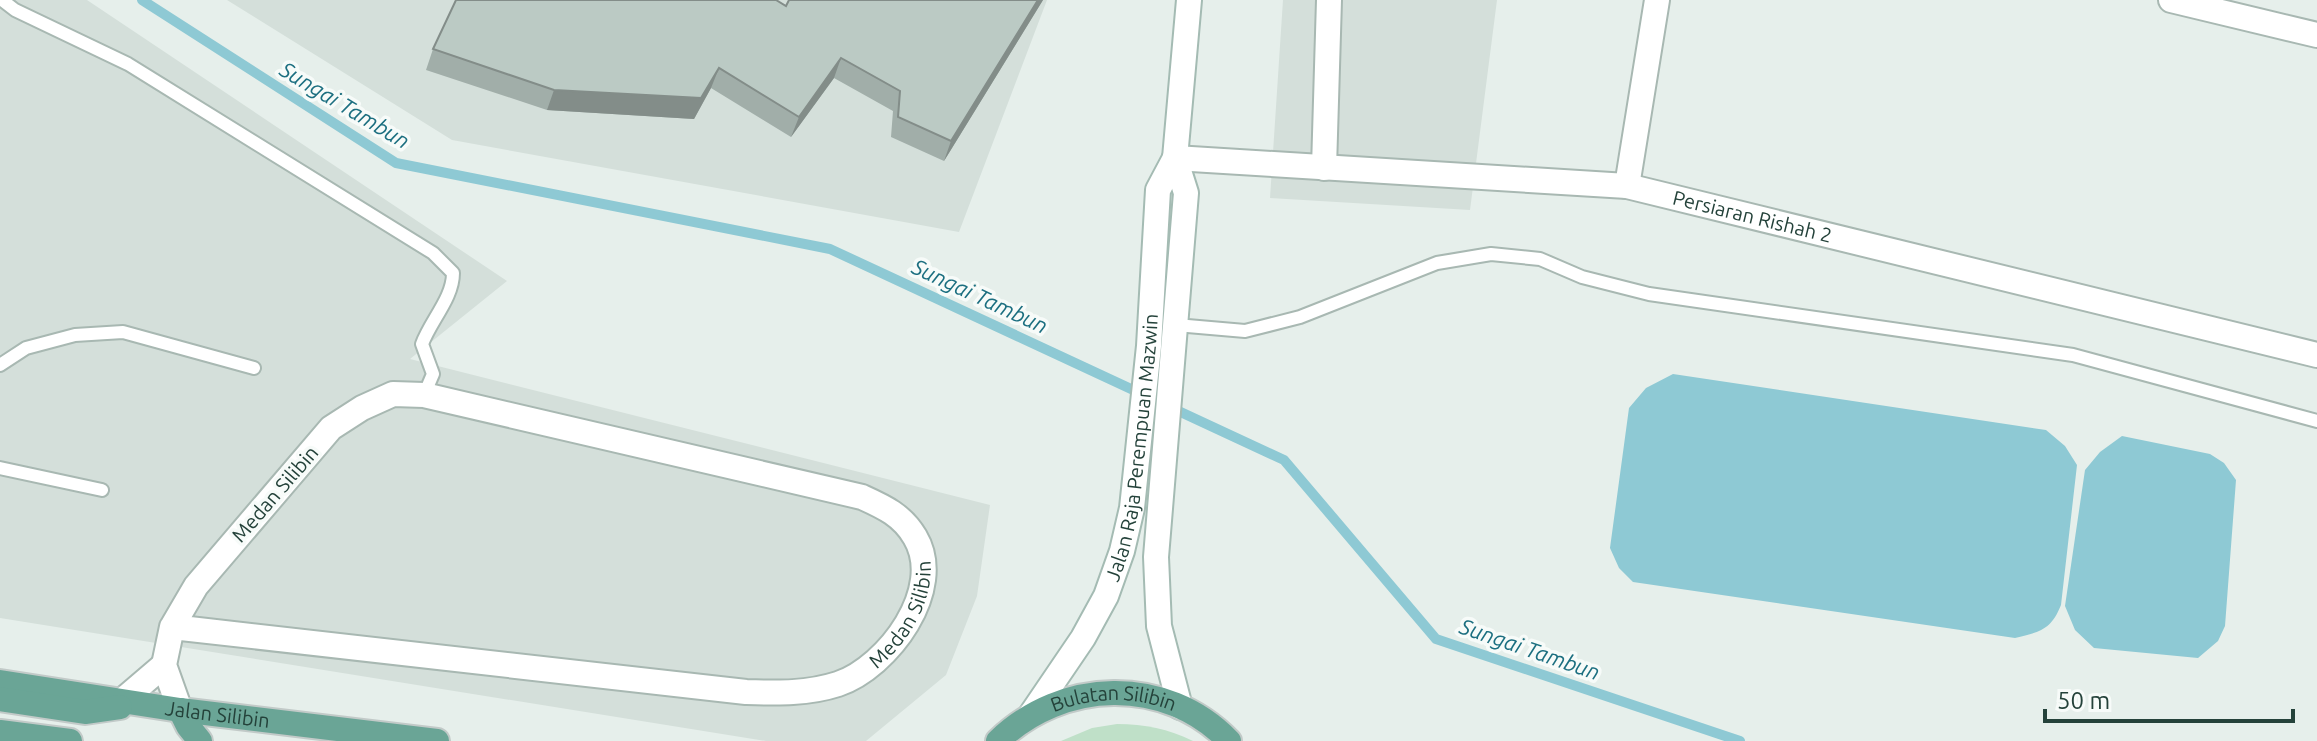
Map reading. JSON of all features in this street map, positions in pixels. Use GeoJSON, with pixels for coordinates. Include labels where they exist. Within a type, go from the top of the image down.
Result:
{"type":"FeatureCollection","features":[{"type":"Feature","properties":{"kind":"main road","name":"Jalan Silibin"},"geometry":{"type":"LineString","coordinates":[[0,682],[180,710],[437,741]]}},
{"type":"Feature","properties":{"kind":"main road","name":"Bulatan Silibin"},"geometry":{"type":"LineString","coordinates":[[998,741],[1030,716],[1076,697],[1115,692],[1142,695],[1180,707],[1202,718],[1229,741]]}},
{"type":"Feature","properties":{"kind":"main road"},"geometry":{"type":"LineString","coordinates":[[0,699],[85,712],[134,702]]}},
{"type":"Feature","properties":{"kind":"main road"},"geometry":{"type":"LineString","coordinates":[[180,710],[200,741]]}},
{"type":"Feature","properties":{"kind":"main road"},"geometry":{"type":"LineString","coordinates":[[0,732],[70,741]]}},
{"type":"Feature","properties":{"kind":"street","name":"Jalan Raja Perempuan Mazwin"},"geometry":{"type":"LineString","coordinates":[[1180,707],[1159,626],[1156,557],[1186,193],[1175,158],[1189,0]]}},
{"type":"Feature","properties":{"kind":"street"},"geometry":{"type":"LineString","coordinates":[[1324,168],[1329,0]]}},
{"type":"Feature","properties":{"kind":"street"},"geometry":{"type":"LineString","coordinates":[[1627,186],[1657,0]]}},
{"type":"Feature","properties":{"kind":"street"},"geometry":{"type":"LineString","coordinates":[[2171,0],[2317,35]]}},
{"type":"Feature","properties":{"kind":"street","name":"Jalan Raja Perempuan Mazwin"},"geometry":{"type":"LineString","coordinates":[[1030,716],[1083,638],[1106,596],[1122,551],[1132,508],[1149,346],[1158,190],[1175,158]]}},
{"type":"Feature","properties":{"kind":"street","name":"Persiaran Rishah 2"},"geometry":{"type":"LineString","coordinates":[[1175,158],[1627,186],[2317,355]]}},
{"type":"Feature","properties":{"kind":"street","name":"Medan Silibin"},"geometry":{"type":"LineString","coordinates":[[164,665],[172,627],[196,586],[331,428],[362,408],[393,394],[424,395],[862,497],[897,514],[916,539],[925,574],[913,615],[882,656],[841,683],[795,694],[746,692],[172,627]]}},
{"type":"Feature","properties":{"kind":"street"},"geometry":{"type":"LineString","coordinates":[[134,702],[164,665]]}},
{"type":"Feature","properties":{"kind":"street"},"geometry":{"type":"LineString","coordinates":[[164,665],[180,710]]}},
{"type":"Feature","properties":{"kind":"lane"},"geometry":{"type":"LineString","coordinates":[[2,0],[15,10],[128,64],[433,253],[453,273],[453,288],[429,325],[422,344],[433,374],[424,395]]}},
{"type":"Feature","properties":{"kind":"lane"},"geometry":{"type":"LineString","coordinates":[[1176,336],[1245,331],[1300,317],[1437,263],[1491,254],[1540,259],[1582,277],[1649,294],[2073,355],[2317,421]]}},
{"type":"Feature","properties":{"kind":"lane"},"geometry":{"type":"LineString","coordinates":[[0,365],[26,348],[75,335],[123,332],[254,368]]}},
{"type":"Feature","properties":{"kind":"lane"},"geometry":{"type":"LineString","coordinates":[[0,468],[102,490]]}},
{"type":"Feature","properties":{"kind":"shaded area"},"geometry":{"type":"Polygon","coordinates":[[[0,0],[87,0],[507,281],[410,359],[990,505],[977,596],[946,675],[866,741],[766,741],[0,618],[0,0]]]}},
{"type":"Feature","properties":{"kind":"shaded area"},"geometry":{"type":"Polygon","coordinates":[[[227,0],[1047,0],[959,232],[452,140],[227,0]]]}},
{"type":"Feature","properties":{"kind":"shaded area"},"geometry":{"type":"Polygon","coordinates":[[[1283,0],[1497,0],[1470,210],[1270,198],[1283,0]]]}},
{"type":"Feature","properties":{"kind":"green space"},"geometry":{"type":"Polygon","coordinates":[[[1117,724],[1156,728],[1193,741],[1061,741],[1092,728],[1117,724]]]}},
{"type":"Feature","properties":{"kind":"water"},"geometry":{"type":"Polygon","coordinates":[[[1673,374],[2046,430],[2065,446],[2077,465],[2061,605],[2053,620],[2038,632],[2015,638],[1633,582],[1619,568],[1610,548],[1629,408],[1646,388],[1673,374]]]}},
{"type":"Feature","properties":{"kind":"water"},"geometry":{"type":"Polygon","coordinates":[[[2122,436],[2210,454],[2224,463],[2236,480],[2225,626],[2218,641],[2198,658],[2094,648],[2075,630],[2065,606],[2085,470],[2100,452],[2122,436]]]}},
{"type":"Feature","properties":{"kind":"building"},"geometry":{"type":"Polygon","coordinates":[[[456,0],[776,0],[786,6],[789,0],[1038,0],[951,141],[898,117],[900,91],[841,58],[799,117],[719,68],[701,98],[554,90],[433,49],[456,0]]]}},
{"type":"Feature","properties":{"kind":"waterway","name":"Sungai Tambun"},"geometry":{"type":"LineString","coordinates":[[142,0],[396,163],[830,249],[1284,460],[1436,639],[1740,741]]}}]}
